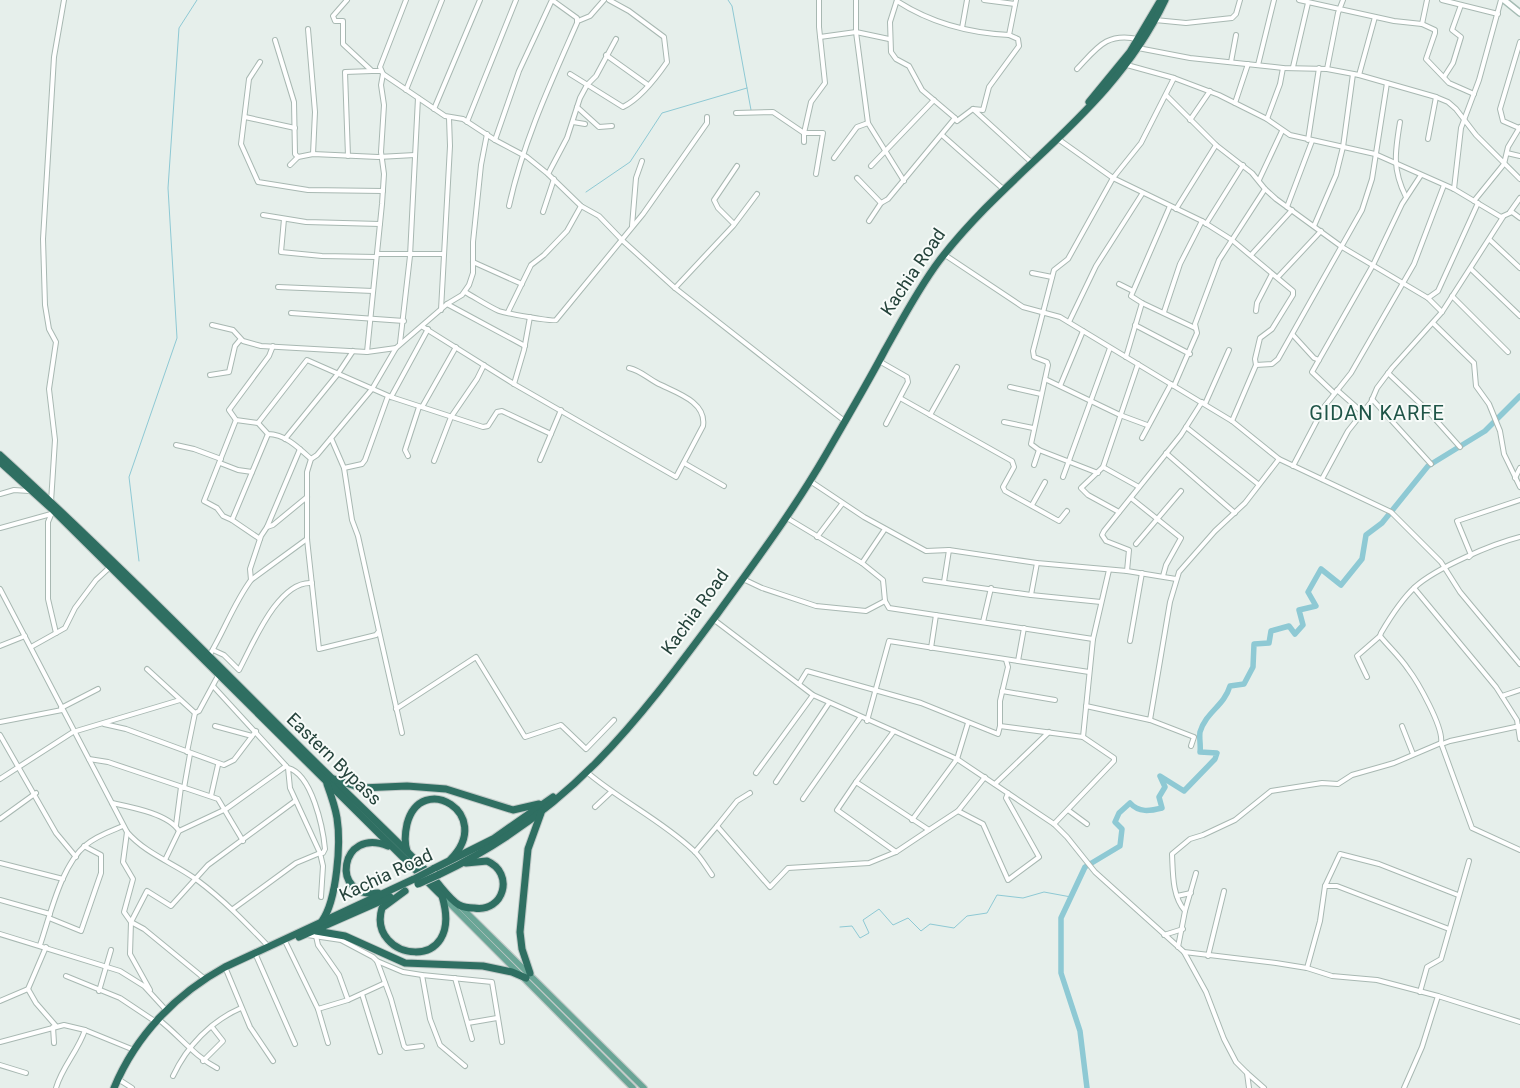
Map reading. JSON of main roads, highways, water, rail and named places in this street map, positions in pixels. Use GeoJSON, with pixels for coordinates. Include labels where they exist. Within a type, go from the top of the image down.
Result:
{"type":"FeatureCollection","features":[{"type":"Feature","properties":{"kind":"highway","name":"Kachia Road"},"geometry":{"type":"LineString","coordinates":[[458,865],[529,822],[542,812],[551,800],[599,756],[629,724],[713,619],[787,518],[917,294],[945,254],[1030,161],[1100,91],[1138,39],[1160,0]]}},
{"type":"Feature","properties":{"kind":"highway","name":"Kachia Road"},"geometry":{"type":"LineString","coordinates":[[114,1088],[134,1050],[157,1020],[166,1010],[205,979],[255,953],[386,892],[416,882],[436,872],[493,839],[588,773],[643,714],[788,509],[927,272],[957,233],[1002,188],[1058,139],[1099,99],[1127,65],[1165,0]]}},
{"type":"Feature","properties":{"kind":"highway","name":"Eastern Bypass"},"geometry":{"type":"LineString","coordinates":[[0,455],[211,653],[391,847],[442,896]]}},
{"type":"Feature","properties":{"kind":"highway","name":"Eastern Bypass"},"geometry":{"type":"LineString","coordinates":[[0,462],[328,779],[407,851],[459,906]]}},
{"type":"Feature","properties":{"kind":"highway"},"geometry":{"type":"LineString","coordinates":[[322,922],[332,900],[338,832],[337,815],[328,779],[361,788],[414,786],[446,789],[513,810],[551,800]]}},
{"type":"Feature","properties":{"kind":"highway"},"geometry":{"type":"LineString","coordinates":[[407,851],[405,839],[412,812],[422,802],[428,800],[446,801],[460,812],[464,831],[459,850],[447,864]]}},
{"type":"Feature","properties":{"kind":"highway"},"geometry":{"type":"LineString","coordinates":[[288,939],[306,934],[345,936],[405,963],[482,966],[528,976],[520,932],[528,849],[542,812]]}},
{"type":"Feature","properties":{"kind":"highway"},"geometry":{"type":"LineString","coordinates":[[386,892],[371,894],[356,888],[348,879],[345,866],[351,852],[361,845],[374,843],[391,847]]}},
{"type":"Feature","properties":{"kind":"highway"},"geometry":{"type":"LineString","coordinates":[[436,872],[458,865],[481,861],[491,863],[499,870],[504,887],[496,903],[487,908],[459,906]]}},
{"type":"Feature","properties":{"kind":"highway"},"geometry":{"type":"LineString","coordinates":[[416,882],[382,908],[380,920],[388,938],[398,948],[411,953],[430,950],[444,934],[447,921],[442,896]]}},
{"type":"Feature","properties":{"kind":"highway"},"geometry":{"type":"LineString","coordinates":[[316,934],[405,891]]}},
{"type":"Feature","properties":{"kind":"main road","name":"Eastern Bypass"},"geometry":{"type":"LineString","coordinates":[[442,896],[644,1088]]}},
{"type":"Feature","properties":{"kind":"main road","name":"Eastern Bypass"},"geometry":{"type":"LineString","coordinates":[[459,906],[634,1088]]}},
{"type":"Feature","properties":{"kind":"waterway"},"geometry":{"type":"LineString","coordinates":[[139,561],[129,477],[177,338],[168,188],[179,28],[197,0]]}},
{"type":"Feature","properties":{"kind":"waterway"},"geometry":{"type":"LineString","coordinates":[[728,0],[732,6],[751,110]]}},
{"type":"Feature","properties":{"kind":"waterway"},"geometry":{"type":"LineString","coordinates":[[586,192],[630,162],[662,113],[747,88]]}},
{"type":"Feature","properties":{"kind":"waterway"},"geometry":{"type":"LineString","coordinates":[[1087,1088],[1080,1031],[1061,973],[1061,918],[1085,867],[1120,846],[1122,829],[1115,822],[1119,813],[1130,803],[1141,810],[1162,808],[1159,797],[1165,787],[1160,776],[1184,791],[1215,759],[1217,753],[1200,752],[1200,732],[1206,719],[1224,699],[1230,686],[1244,684],[1253,667],[1254,644],[1269,643],[1271,631],[1289,626],[1295,634],[1303,625],[1299,610],[1316,606],[1308,592],[1321,569],[1341,585],[1362,559],[1366,535],[1382,523],[1428,466],[1485,431],[1520,396]]}},
{"type":"Feature","properties":{"kind":"waterway"},"geometry":{"type":"LineString","coordinates":[[840,927],[852,926],[860,938],[869,933],[863,920],[879,909],[893,925],[908,918],[921,931],[930,924],[954,928],[967,916],[987,913],[997,895],[1023,898],[1044,892],[1071,897]]}},
{"type":"Feature","properties":{"kind":"district","name":"GIDAN KARFE"},"geometry":{"type":"Point","coordinates":[1377,413]}}]}
